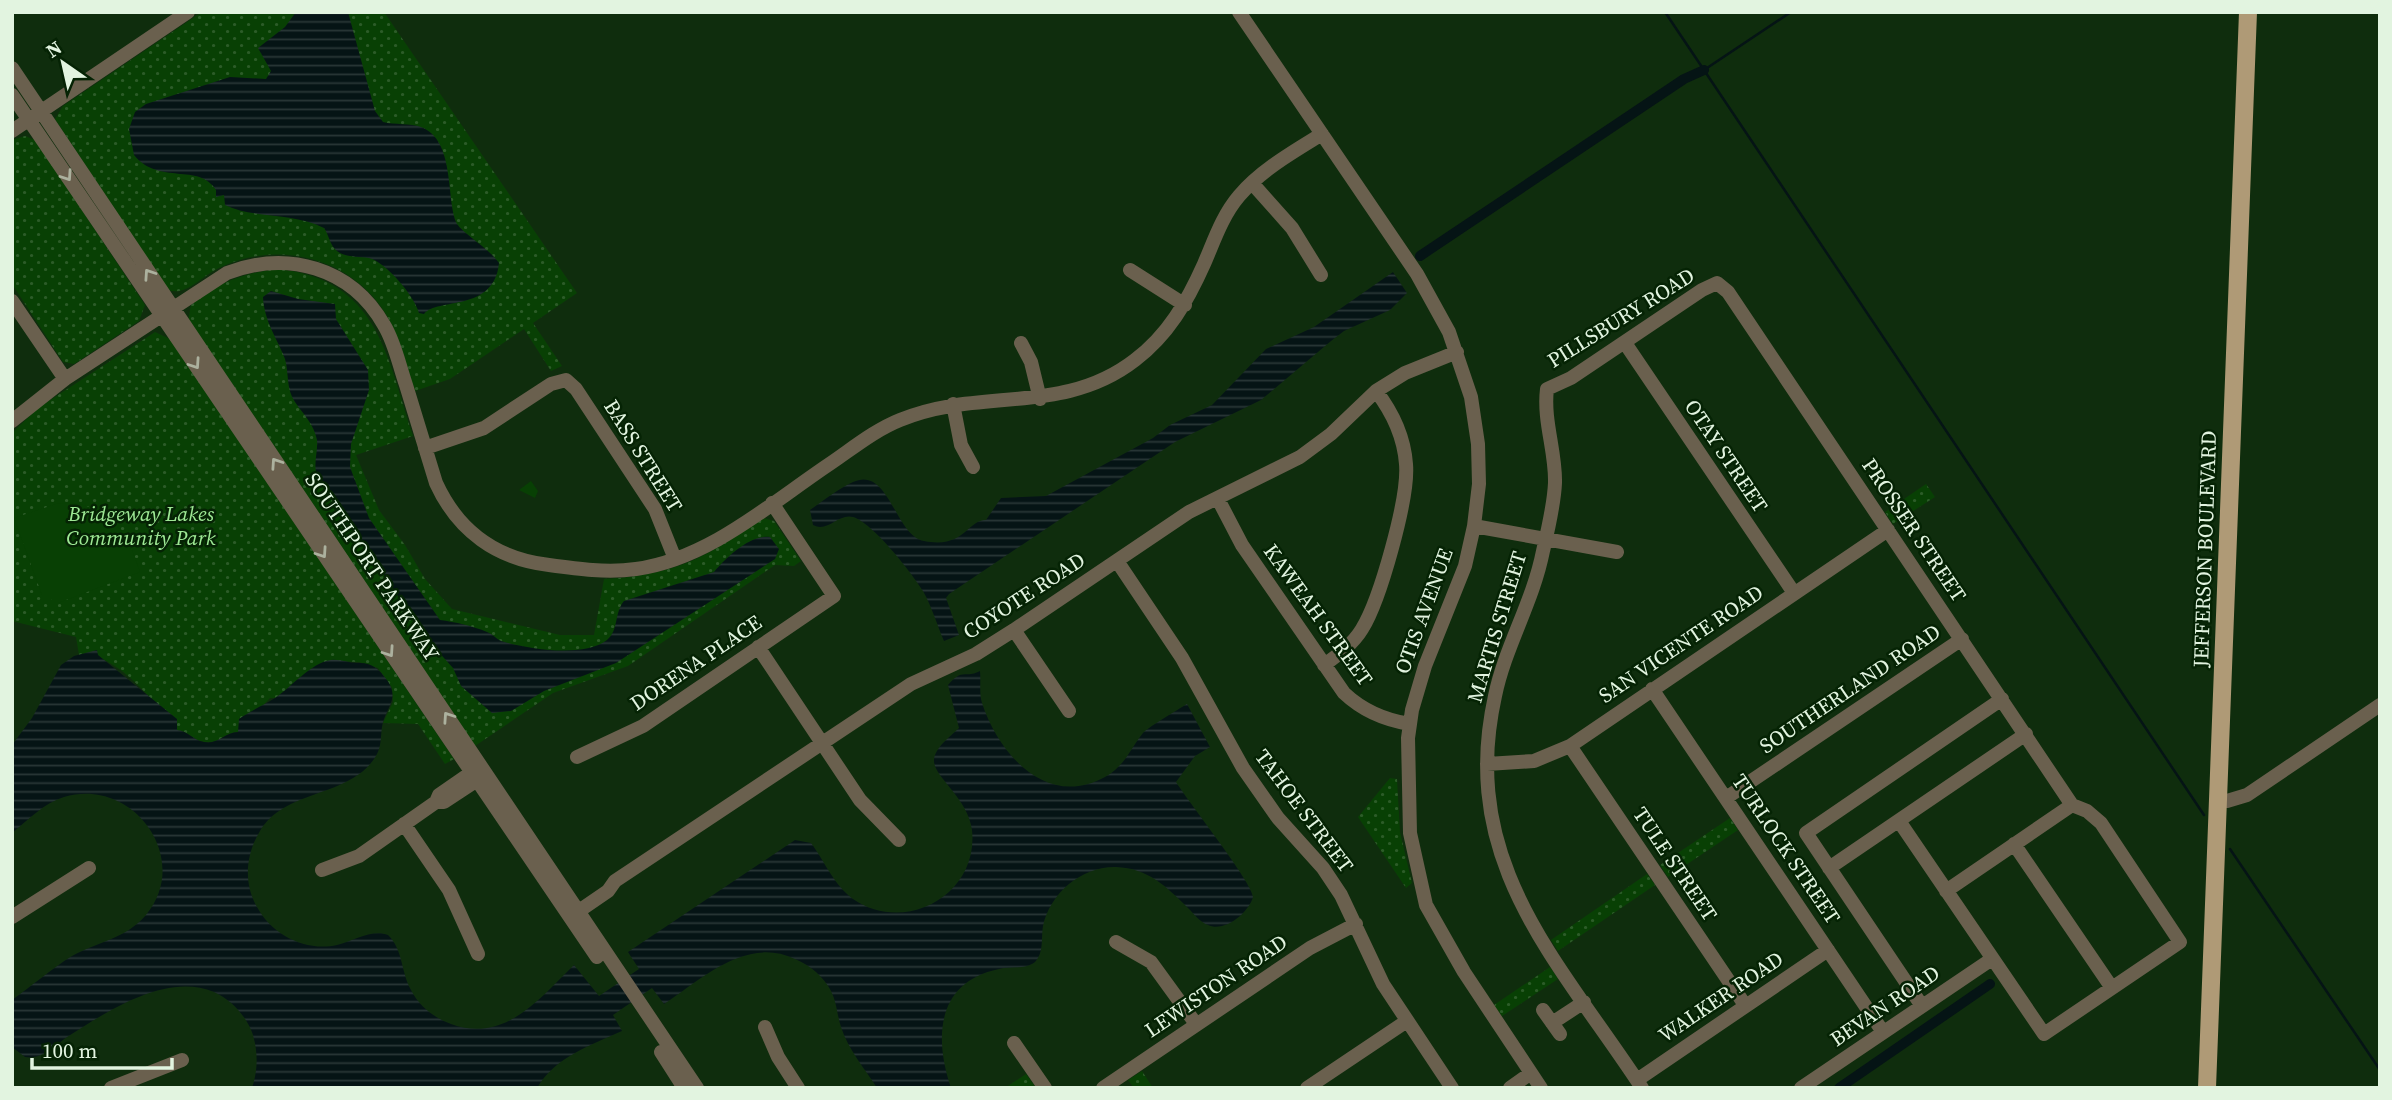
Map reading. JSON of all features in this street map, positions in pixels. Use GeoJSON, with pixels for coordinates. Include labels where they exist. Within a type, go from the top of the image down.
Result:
{"type":"FeatureCollection","features":[{"type":"Feature","properties":{"kind":"main road","name":"JEFFERSON BOULEVARD"},"geometry":{"type":"LineString","coordinates":[[2207,1088],[2248,12]]}},
{"type":"Feature","properties":{"kind":"street"},"geometry":{"type":"LineString","coordinates":[[12,131],[188,12]]}},
{"type":"Feature","properties":{"kind":"street","name":"OTIS AVENUE"},"geometry":{"type":"LineString","coordinates":[[1239,12],[1417,274],[1440,313],[1457,352],[1471,397],[1478,444],[1479,484],[1474,526],[1465,566],[1425,666],[1410,724],[1410,833],[1426,905],[1464,972],[1541,1088]]}},
{"type":"Feature","properties":{"kind":"street","name":"SOUTHPORT PARKWAY"},"geometry":{"type":"LineString","coordinates":[[12,68],[34,116],[571,911],[697,1088]]}},
{"type":"Feature","properties":{"kind":"street","name":"SOUTHPORT PARKWAY"},"geometry":{"type":"LineString","coordinates":[[12,94],[34,116]]}},
{"type":"Feature","properties":{"kind":"street"},"geometry":{"type":"LineString","coordinates":[[12,421],[65,379],[227,273],[252,264],[302,264],[331,273],[360,292],[385,326],[425,448],[449,507],[471,532],[501,553],[522,561],[593,571],[638,569],[705,547],[867,438],[899,420],[953,404],[1040,399],[1102,381],[1132,363],[1152,347],[1185,305],[1227,213],[1252,183],[1322,134]]}},
{"type":"Feature","properties":{"kind":"street"},"geometry":{"type":"LineString","coordinates":[[1252,183],[1292,228],[1321,275]]}},
{"type":"Feature","properties":{"kind":"street"},"geometry":{"type":"LineString","coordinates":[[1130,270],[1185,305]]}},
{"type":"Feature","properties":{"kind":"street","name":"PILLSBURY ROAD"},"geometry":{"type":"LineString","coordinates":[[1547,389],[1571,379],[1717,283]]}},
{"type":"Feature","properties":{"kind":"street","name":"PROSSER STREET"},"geometry":{"type":"LineString","coordinates":[[1717,283],[1728,292],[2072,805]]}},
{"type":"Feature","properties":{"kind":"street"},"geometry":{"type":"LineString","coordinates":[[12,301],[65,379]]}},
{"type":"Feature","properties":{"kind":"street"},"geometry":{"type":"LineString","coordinates":[[1021,343],[1031,362],[1040,399]]}},
{"type":"Feature","properties":{"kind":"street","name":"OTAY STREET"},"geometry":{"type":"LineString","coordinates":[[1625,343],[1794,593]]}},
{"type":"Feature","properties":{"kind":"street","name":"COYOTE ROAD"},"geometry":{"type":"LineString","coordinates":[[571,911],[608,891],[615,881],[911,684],[976,654],[1189,512],[1300,457],[1331,434],[1377,391],[1405,373],[1457,352]]}},
{"type":"Feature","properties":{"kind":"street","name":"BASS STREET"},"geometry":{"type":"LineString","coordinates":[[425,448],[484,428],[551,384],[566,380],[576,389],[655,509],[675,559]]}},
{"type":"Feature","properties":{"kind":"street","name":"MARTIS STREET"},"geometry":{"type":"LineString","coordinates":[[1547,389],[1545,403],[1555,483],[1528,608],[1495,695],[1487,764],[1493,830],[1519,903],[1640,1084]]}},
{"type":"Feature","properties":{"kind":"street"},"geometry":{"type":"LineString","coordinates":[[1324,665],[1353,641],[1369,617],[1405,491],[1406,463],[1401,435],[1377,391]]}},
{"type":"Feature","properties":{"kind":"street"},"geometry":{"type":"LineString","coordinates":[[953,404],[961,445],[973,467]]}},
{"type":"Feature","properties":{"kind":"street","name":"KAWEAH STREET"},"geometry":{"type":"LineString","coordinates":[[1218,499],[1242,545],[1343,693],[1360,708],[1385,719],[1410,724]]}},
{"type":"Feature","properties":{"kind":"street","name":"DORENA PLACE"},"geometry":{"type":"LineString","coordinates":[[577,757],[643,726],[834,596],[772,503]]}},
{"type":"Feature","properties":{"kind":"street"},"geometry":{"type":"LineString","coordinates":[[1474,526],[1617,552]]}},
{"type":"Feature","properties":{"kind":"street","name":"SAN VICENTE ROAD"},"geometry":{"type":"LineString","coordinates":[[1487,764],[1534,761],[1570,746],[1888,530]]}},
{"type":"Feature","properties":{"kind":"street","name":"TAHOE STREET"},"geometry":{"type":"LineString","coordinates":[[1116,561],[1182,658],[1244,768],[1278,818],[1323,868],[1356,924],[1383,984],[1452,1088]]}},
{"type":"Feature","properties":{"kind":"street"},"geometry":{"type":"LineString","coordinates":[[1014,630],[1069,711]]}},
{"type":"Feature","properties":{"kind":"street","name":"SOUTHERLAND ROAD"},"geometry":{"type":"LineString","coordinates":[[1727,798],[1962,639]]}},
{"type":"Feature","properties":{"kind":"street"},"geometry":{"type":"LineString","coordinates":[[758,647],[860,800],[900,840]]}},
{"type":"Feature","properties":{"kind":"street","name":"TURLOCK STREET"},"geometry":{"type":"LineString","coordinates":[[1652,689],[1884,1032]]}},
{"type":"Feature","properties":{"kind":"street"},"geometry":{"type":"LineString","coordinates":[[1922,1006],[1806,833],[2002,699]]}},
{"type":"Feature","properties":{"kind":"street"},"geometry":{"type":"LineString","coordinates":[[2218,800],[2227,801],[2247,794],[2380,705]]}},
{"type":"Feature","properties":{"kind":"street"},"geometry":{"type":"LineString","coordinates":[[1829,867],[2025,734]]}},
{"type":"Feature","properties":{"kind":"street","name":"TULE STREET"},"geometry":{"type":"LineString","coordinates":[[1570,746],[1745,1005]]}},
{"type":"Feature","properties":{"kind":"street"},"geometry":{"type":"LineString","coordinates":[[322,870],[359,856],[436,802],[439,795],[478,774]]}},
{"type":"Feature","properties":{"kind":"street"},"geometry":{"type":"LineString","coordinates":[[1899,821],[1946,891],[1992,959],[2044,1034],[2180,942],[2101,822],[2087,811],[2072,805],[1946,891]]}},
{"type":"Feature","properties":{"kind":"street"},"geometry":{"type":"LineString","coordinates":[[404,824],[449,890],[478,954]]}},
{"type":"Feature","properties":{"kind":"street"},"geometry":{"type":"LineString","coordinates":[[2014,844],[2112,988]]}},
{"type":"Feature","properties":{"kind":"street"},"geometry":{"type":"LineString","coordinates":[[12,917],[89,868]]}},
{"type":"Feature","properties":{"kind":"street","name":"LEWISTON ROAD"},"geometry":{"type":"LineString","coordinates":[[1103,1088],[1310,948],[1356,924]]}},
{"type":"Feature","properties":{"kind":"street"},"geometry":{"type":"LineString","coordinates":[[1116,943],[1151,962],[1196,1024]]}},
{"type":"Feature","properties":{"kind":"street","name":"WALKER ROAD"},"geometry":{"type":"LineString","coordinates":[[1640,1084],[1745,1005],[1828,950]]}},
{"type":"Feature","properties":{"kind":"street","name":"BEVAN ROAD"},"geometry":{"type":"LineString","coordinates":[[1801,1088],[1992,959]]}},
{"type":"Feature","properties":{"kind":"street"},"geometry":{"type":"LineString","coordinates":[[1543,1010],[1556,1029],[1584,1002]]}},
{"type":"Feature","properties":{"kind":"street","name":"SOUTHPORT PARKWAY"},"geometry":{"type":"LineString","coordinates":[[639,1010],[684,1088]]}},
{"type":"Feature","properties":{"kind":"street"},"geometry":{"type":"LineString","coordinates":[[1307,1088],[1407,1021]]}},
{"type":"Feature","properties":{"kind":"street"},"geometry":{"type":"LineString","coordinates":[[765,1027],[778,1057],[798,1088]]}},
{"type":"Feature","properties":{"kind":"street"},"geometry":{"type":"LineString","coordinates":[[1014,1043],[1045,1088]]}},
{"type":"Feature","properties":{"kind":"street"},"geometry":{"type":"LineString","coordinates":[[111,1088],[182,1060]]}},
{"type":"Feature","properties":{"kind":"street"},"geometry":{"type":"LineString","coordinates":[[1510,1088],[1531,1073]]}},
{"type":"Feature","properties":{"kind":"green space"},"geometry":{"type":"Polygon","coordinates":[[[202,12],[384,12],[577,293],[533,323],[562,366],[551,371],[524,329],[450,379],[415,391],[392,325],[372,296],[355,280],[312,259],[265,255],[242,259],[213,271],[188,288],[168,290],[55,119],[63,106],[202,12]]]}},
{"type":"Feature","properties":{"kind":"green space"},"geometry":{"type":"Polygon","coordinates":[[[25,136],[35,140],[145,305],[139,321],[74,364],[63,362],[12,284],[12,140],[25,136]]]}},
{"type":"Feature","properties":{"kind":"green space"},"geometry":{"type":"Polygon","coordinates":[[[277,269],[311,276],[337,288],[357,305],[373,326],[395,377],[413,436],[356,455],[379,510],[405,545],[425,579],[452,609],[560,635],[594,635],[604,579],[649,574],[691,561],[764,518],[774,521],[801,561],[794,566],[775,565],[628,666],[553,693],[475,746],[188,321],[191,305],[220,285],[242,276],[277,269]]]}},
{"type":"Feature","properties":{"kind":"green space","name":"Bridgeway Lakes Community Park"},"geometry":{"type":"Polygon","coordinates":[[[155,332],[170,339],[454,759],[445,764],[418,724],[383,723],[393,702],[392,688],[378,668],[359,662],[327,661],[275,698],[270,698],[238,732],[216,741],[202,742],[177,730],[147,694],[121,670],[93,656],[79,655],[76,637],[12,621],[12,433],[38,408],[155,332]]]}},
{"type":"Feature","properties":{"kind":"green space"},"geometry":{"type":"Polygon","coordinates":[[[531,481],[538,491],[535,498],[519,490],[531,481]]]}},
{"type":"Feature","properties":{"kind":"green space"},"geometry":{"type":"Polygon","coordinates":[[[1926,484],[1935,497],[1893,524],[1885,512],[1926,484]]]}},
{"type":"Feature","properties":{"kind":"green space"},"geometry":{"type":"Polygon","coordinates":[[[77,503],[101,513],[118,527],[125,536],[140,572],[58,603],[42,595],[14,518],[56,504],[77,503]]]}},
{"type":"Feature","properties":{"kind":"green space"},"geometry":{"type":"Polygon","coordinates":[[[1390,778],[1397,779],[1400,832],[1412,883],[1406,888],[1358,817],[1390,778]]]}},
{"type":"Feature","properties":{"kind":"green space"},"geometry":{"type":"Polygon","coordinates":[[[1730,818],[1738,830],[1668,877],[1660,865],[1730,818]]]}},
{"type":"Feature","properties":{"kind":"green space"},"geometry":{"type":"Polygon","coordinates":[[[1647,874],[1655,885],[1558,951],[1551,940],[1647,874]]]}},
{"type":"Feature","properties":{"kind":"green space"},"geometry":{"type":"Polygon","coordinates":[[[1550,967],[1558,979],[1502,1016],[1494,1005],[1550,967]]]}},
{"type":"Feature","properties":{"kind":"green space"},"geometry":{"type":"Polygon","coordinates":[[[1142,1071],[1153,1088],[1134,1088],[1128,1080],[1142,1071]]]}},
{"type":"Feature","properties":{"kind":"green space"},"geometry":{"type":"Polygon","coordinates":[[[1026,1074],[1036,1088],[1005,1088],[1026,1074]]]}},
{"type":"Feature","properties":{"kind":"shaded area"},"geometry":{"type":"Polygon","coordinates":[[[296,12],[348,12],[375,111],[383,122],[421,127],[432,134],[439,144],[448,170],[456,222],[499,263],[495,279],[487,290],[476,297],[440,306],[424,314],[419,313],[412,298],[391,273],[369,258],[348,256],[337,251],[324,228],[312,223],[248,212],[225,205],[224,195],[216,197],[216,190],[200,177],[155,170],[134,155],[129,129],[135,112],[146,104],[230,77],[266,79],[271,71],[258,48],[285,27],[296,12]]]}},
{"type":"Feature","properties":{"kind":"shaded area"},"geometry":{"type":"Polygon","coordinates":[[[1393,272],[1407,293],[1390,310],[1344,331],[1261,400],[1175,442],[949,594],[946,598],[959,635],[944,641],[918,583],[891,549],[861,521],[848,517],[823,527],[813,525],[810,510],[853,482],[865,479],[875,483],[884,492],[914,536],[924,541],[938,542],[957,538],[974,524],[986,520],[1001,498],[1046,496],[1153,438],[1170,425],[1212,405],[1266,349],[1314,327],[1393,272]]]}},
{"type":"Feature","properties":{"kind":"shaded area"},"geometry":{"type":"Polygon","coordinates":[[[271,291],[298,299],[335,304],[336,319],[368,370],[369,390],[351,444],[350,467],[369,518],[440,620],[476,628],[501,641],[526,647],[584,649],[597,646],[611,636],[624,601],[714,572],[746,543],[770,537],[779,549],[775,559],[616,663],[544,691],[511,711],[492,713],[461,686],[453,668],[425,637],[316,472],[316,434],[292,397],[285,359],[266,314],[263,297],[271,291]]]}},
{"type":"Feature","properties":{"kind":"shaded area"},"geometry":{"type":"Polygon","coordinates":[[[97,650],[98,655],[177,719],[177,730],[200,741],[209,742],[238,732],[239,719],[275,698],[323,662],[334,660],[367,664],[381,673],[390,686],[392,695],[374,759],[362,772],[348,781],[300,800],[271,817],[255,840],[249,859],[250,888],[257,907],[271,926],[302,943],[325,947],[369,934],[388,935],[397,947],[408,983],[418,1001],[439,1018],[470,1029],[505,1023],[520,1014],[574,965],[599,996],[639,969],[628,952],[795,840],[811,843],[846,893],[873,909],[895,913],[915,910],[935,902],[951,890],[964,873],[971,853],[972,830],[969,819],[958,798],[939,774],[934,761],[940,747],[959,728],[948,685],[957,676],[980,671],[982,703],[1000,741],[1028,772],[1045,781],[1064,786],[1084,785],[1112,773],[1146,731],[1187,704],[1210,747],[1195,756],[1176,782],[1232,860],[1253,897],[1247,909],[1235,920],[1215,927],[1200,920],[1156,880],[1138,871],[1116,867],[1103,868],[1080,877],[1060,893],[1047,914],[1041,950],[1035,962],[978,976],[963,986],[952,999],[942,1032],[942,1050],[951,1088],[877,1088],[848,1043],[833,996],[824,981],[811,968],[777,953],[742,956],[726,963],[664,1004],[652,988],[613,1015],[622,1031],[564,1060],[537,1088],[252,1088],[256,1055],[253,1035],[247,1022],[227,1000],[214,992],[196,987],[177,987],[138,997],[101,1016],[42,1054],[25,1057],[12,1047],[12,1000],[72,956],[130,929],[146,915],[159,893],[163,870],[159,847],[148,827],[132,810],[112,799],[89,794],[64,797],[43,808],[12,833],[12,745],[32,718],[61,665],[74,656],[97,650]]]}},
{"type":"Feature","properties":{"kind":"waterway"},"geometry":{"type":"LineString","coordinates":[[1665,12],[2204,815]]}},
{"type":"Feature","properties":{"kind":"waterway"},"geometry":{"type":"LineString","coordinates":[[1704,70],[1791,12]]}},
{"type":"Feature","properties":{"kind":"waterway"},"geometry":{"type":"LineString","coordinates":[[1420,256],[1684,79],[1704,70]]}},
{"type":"Feature","properties":{"kind":"waterway"},"geometry":{"type":"LineString","coordinates":[[2230,849],[2380,1070]]}},
{"type":"Feature","properties":{"kind":"waterway"},"geometry":{"type":"LineString","coordinates":[[1839,1088],[1990,984]]}}]}
